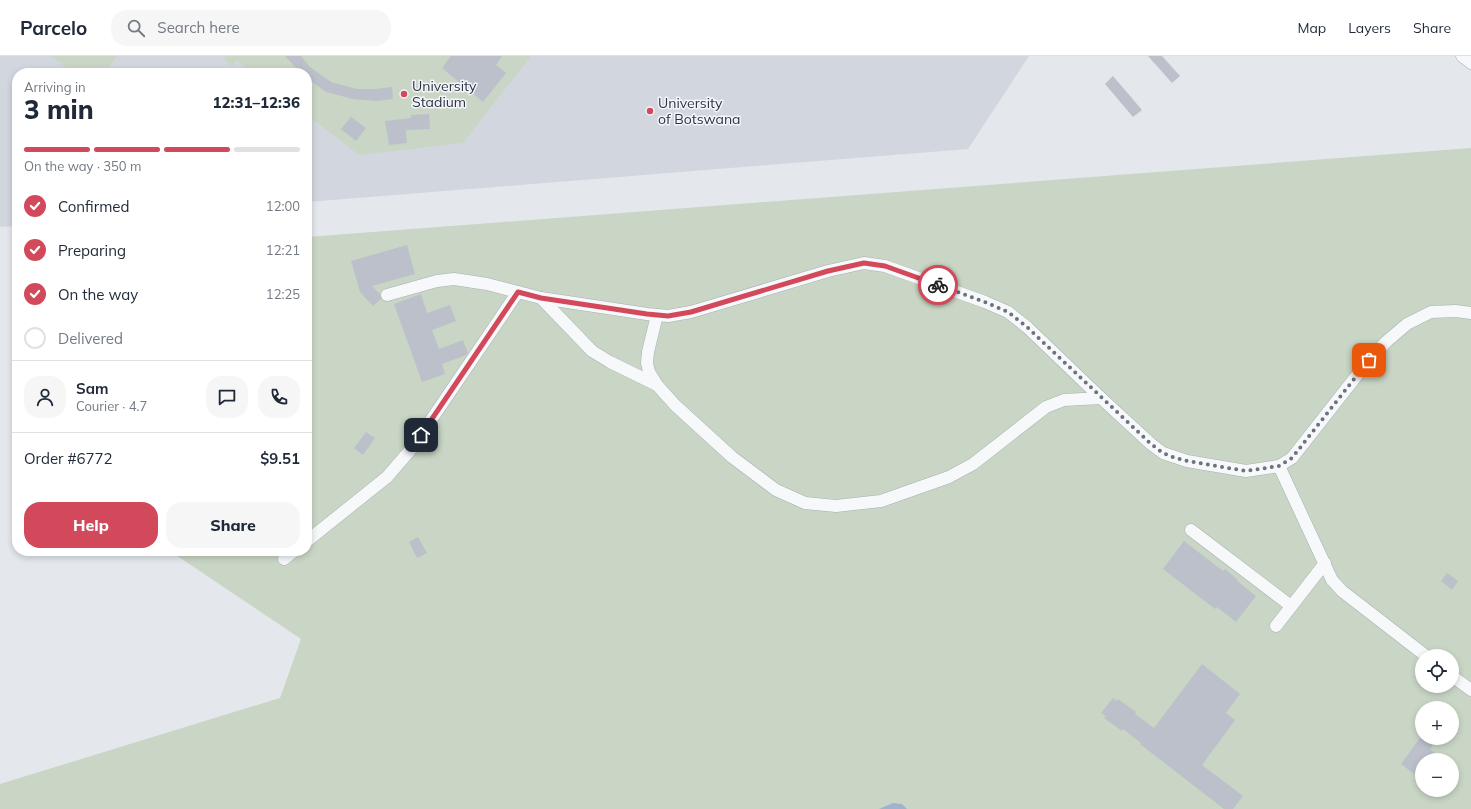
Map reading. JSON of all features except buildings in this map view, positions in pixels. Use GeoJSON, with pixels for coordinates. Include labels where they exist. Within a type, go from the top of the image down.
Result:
{"type":"FeatureCollection","features":[{"type":"Feature","properties":{"kind":"street"},"geometry":{"type":"LineString","coordinates":[[1462,56],[1471,63]]}},
{"type":"Feature","properties":{"kind":"street"},"geometry":{"type":"LineString","coordinates":[[387,295],[437,281],[454,279],[487,284],[541,298],[668,316],[691,312],[828,271],[864,263],[885,266],[985,302],[1008,312],[1027,327],[1101,398],[1151,444],[1163,453],[1187,461],[1246,471],[1279,466],[1292,458],[1369,360],[1387,341],[1408,324],[1431,312],[1456,311],[1471,313]]}},
{"type":"Feature","properties":{"kind":"street"},"geometry":{"type":"LineString","coordinates":[[312,537],[386,477],[412,448],[518,292]]}},
{"type":"Feature","properties":{"kind":"street"},"geometry":{"type":"LineString","coordinates":[[541,298],[592,351],[610,362],[657,385]]}},
{"type":"Feature","properties":{"kind":"street"},"geometry":{"type":"LineString","coordinates":[[657,315],[647,362],[649,372],[657,385],[675,405],[732,457],[776,490],[805,503],[836,506],[881,501],[949,477],[973,464],[1046,407],[1064,400],[1101,398]]}},
{"type":"Feature","properties":{"kind":"street"},"geometry":{"type":"LineString","coordinates":[[1279,466],[1332,580],[1342,591],[1417,649]]}},
{"type":"Feature","properties":{"kind":"street"},"geometry":{"type":"LineString","coordinates":[[1191,530],[1291,606]]}},
{"type":"Feature","properties":{"kind":"street"},"geometry":{"type":"LineString","coordinates":[[284,559],[288,556]]}},
{"type":"Feature","properties":{"kind":"street"},"geometry":{"type":"LineString","coordinates":[[1276,626],[1325,563]]}},
{"type":"Feature","properties":{"kind":"street"},"geometry":{"type":"LineString","coordinates":[[1459,681],[1471,690]]}},
{"type":"Feature","properties":{"kind":"shaded area","name":"University of Botswana"},"geometry":{"type":"Polygon","coordinates":[[[0,56],[1029,56],[968,149],[312,202],[312,68],[12,68],[12,226],[0,227],[0,56]]]}},
{"type":"Feature","properties":{"kind":"green space"},"geometry":{"type":"Polygon","coordinates":[[[51,56],[117,56],[108,68],[67,68],[51,56]]]}},
{"type":"Feature","properties":{"kind":"green space","name":"University Stadium"},"geometry":{"type":"Polygon","coordinates":[[[226,56],[531,56],[463,143],[359,155],[312,119],[312,68],[244,68],[245,67],[237,61],[232,66],[224,59],[226,56]]]}},
{"type":"Feature","properties":{"kind":"green space"},"geometry":{"type":"Polygon","coordinates":[[[1471,148],[1471,809],[0,809],[0,784],[280,698],[301,639],[177,556],[312,556],[312,237],[1471,148]]]}},
{"type":"Feature","properties":{"kind":"water"},"geometry":{"type":"Polygon","coordinates":[[[893,803],[902,804],[907,809],[879,809],[893,803]]]}},
{"type":"Feature","properties":{"kind":"way so far"},"geometry":{"type":"LineString","coordinates":[[938,285],[1008,312],[1027,327],[1151,444],[1163,453],[1187,461],[1246,471],[1279,466],[1292,458],[1369,360]]}},
{"type":"Feature","properties":{"kind":"place","name":"University Stadium"},"geometry":{"type":"Point","coordinates":[404,94]}},
{"type":"Feature","properties":{"kind":"place","name":"University of Botswana"},"geometry":{"type":"Point","coordinates":[650,111]}},
{"type":"Feature","properties":{"kind":"route"},"geometry":{"type":"LineString","coordinates":[[421,435],[518,292],[541,298],[668,316],[691,312],[828,271],[864,263],[885,266],[938,285]]}}]}
